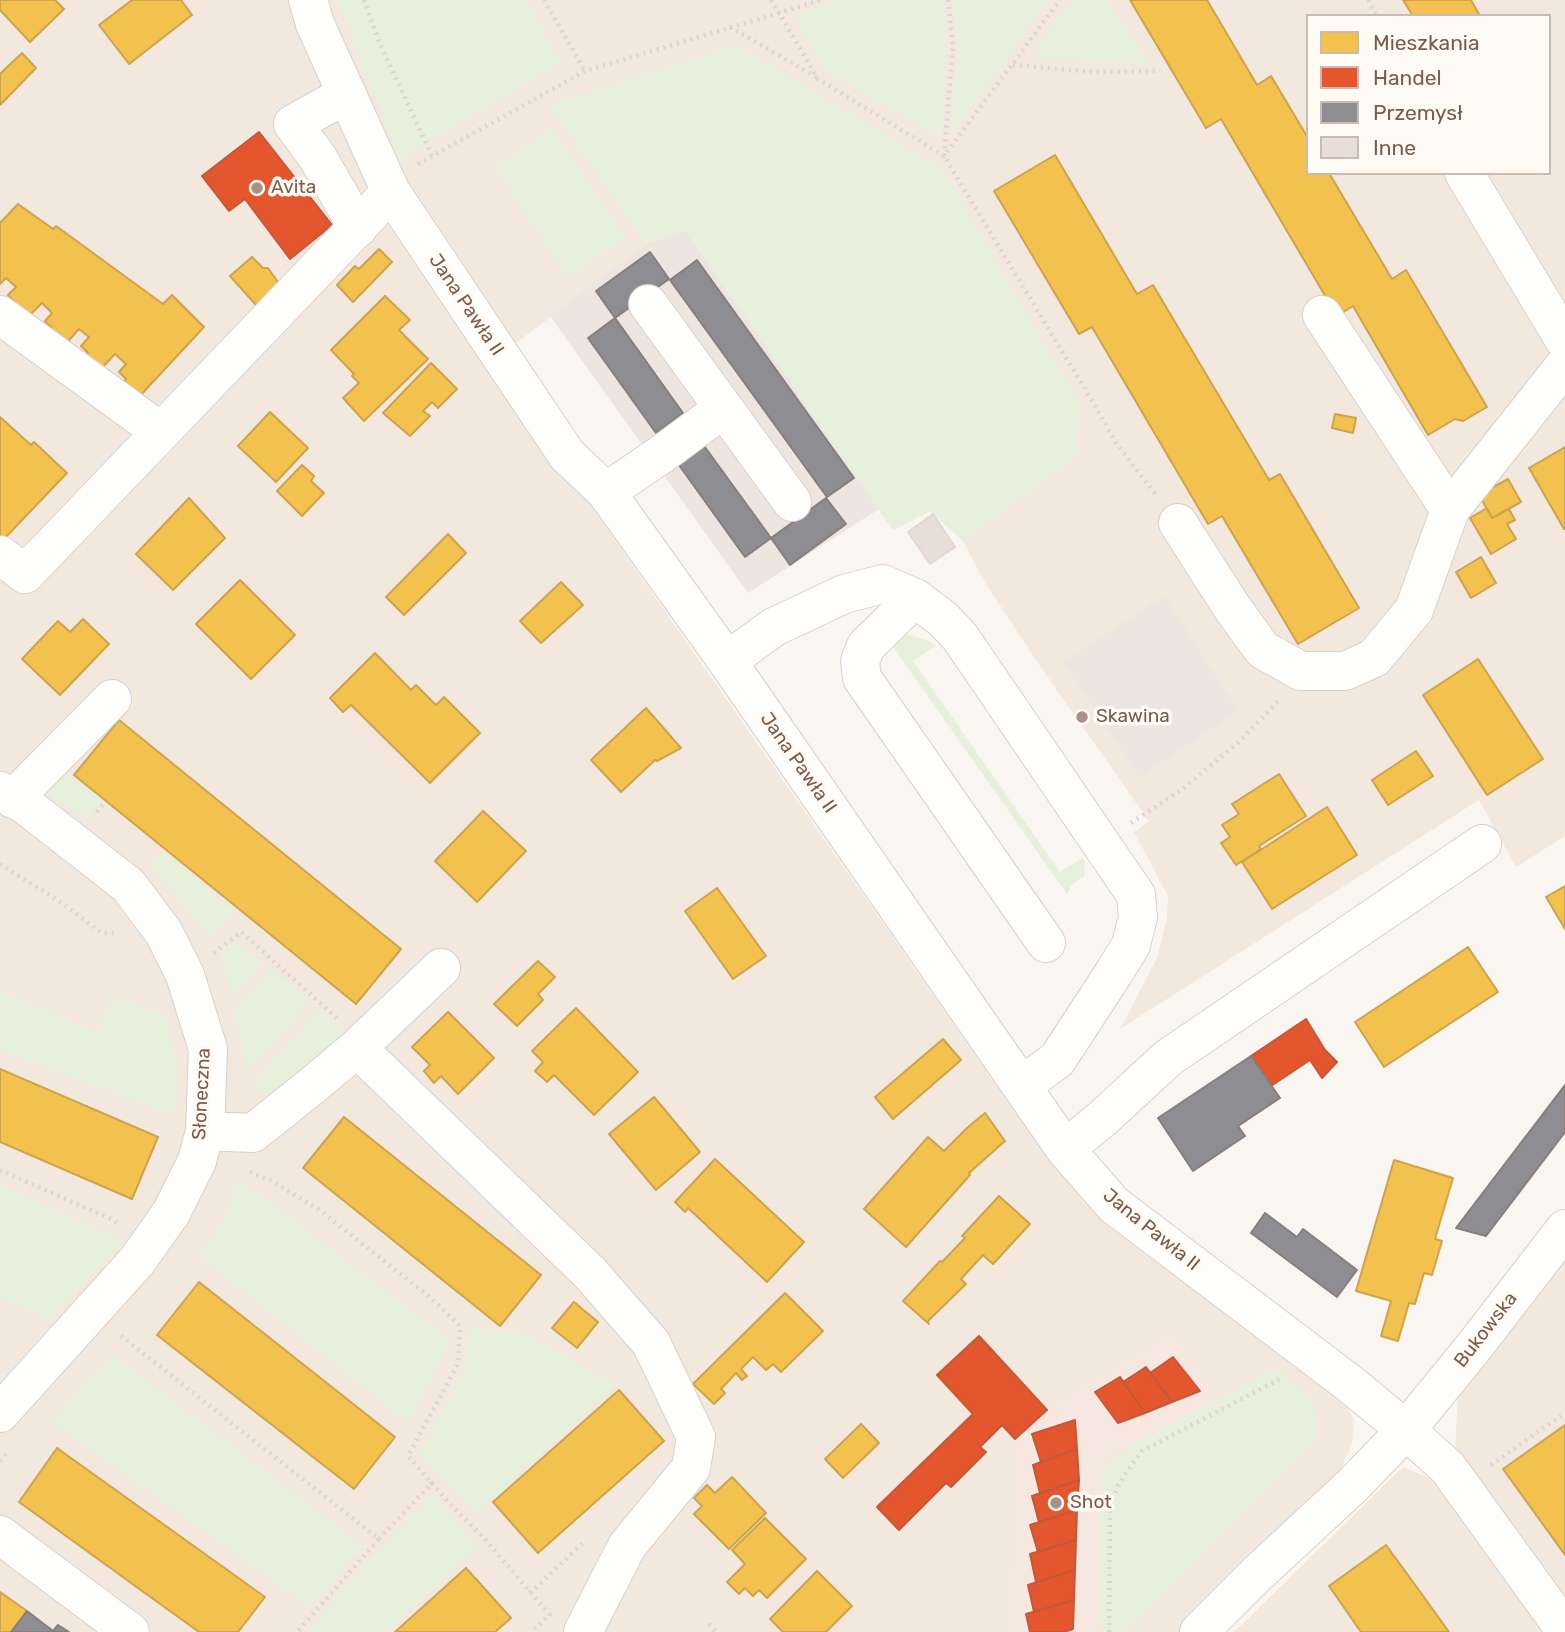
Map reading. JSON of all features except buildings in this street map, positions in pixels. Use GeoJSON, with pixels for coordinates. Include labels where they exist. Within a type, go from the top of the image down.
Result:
{"type":"FeatureCollection","features":[{"type":"Feature","properties":{"kind":"street","name":"Jana Pawła II"},"geometry":{"type":"LineString","coordinates":[[308,0],[315,24],[347,94],[402,179],[567,455],[606,492],[727,661],[1065,1149],[1114,1205],[1349,1383],[1448,1468],[1565,1630]]}},
{"type":"Feature","properties":{"kind":"street"},"geometry":{"type":"LineString","coordinates":[[347,94],[293,124],[318,158],[358,228]]}},
{"type":"Feature","properties":{"kind":"street"},"geometry":{"type":"LineString","coordinates":[[1465,175],[1565,341]]}},
{"type":"Feature","properties":{"kind":"street"},"geometry":{"type":"LineString","coordinates":[[0,555],[25,574],[402,179]]}},
{"type":"Feature","properties":{"kind":"street"},"geometry":{"type":"LineString","coordinates":[[648,304],[792,502]]}},
{"type":"Feature","properties":{"kind":"street"},"geometry":{"type":"LineString","coordinates":[[1322,315],[1450,510]]}},
{"type":"Feature","properties":{"kind":"street"},"geometry":{"type":"LineString","coordinates":[[0,316],[161,432]]}},
{"type":"Feature","properties":{"kind":"street"},"geometry":{"type":"LineString","coordinates":[[1178,523],[1233,609],[1263,650],[1301,671],[1345,671],[1374,658],[1414,610],[1450,510],[1565,365]]}},
{"type":"Feature","properties":{"kind":"street"},"geometry":{"type":"LineString","coordinates":[[606,492],[724,408]]}},
{"type":"Feature","properties":{"kind":"street"},"geometry":{"type":"LineString","coordinates":[[727,661],[774,627],[844,594],[883,584],[915,598],[943,619],[960,638],[1136,895],[1138,916],[1131,945],[1057,1060],[1022,1085]]}},
{"type":"Feature","properties":{"kind":"street"},"geometry":{"type":"LineString","coordinates":[[915,598],[866,646],[860,660],[862,678],[1046,943]]}},
{"type":"Feature","properties":{"kind":"street"},"geometry":{"type":"LineString","coordinates":[[7,795],[112,699]]}},
{"type":"Feature","properties":{"kind":"street","name":"Słoneczna"},"geometry":{"type":"LineString","coordinates":[[0,1413],[137,1261],[171,1213],[197,1161],[205,1131],[208,1049],[185,975],[164,933],[128,885],[24,804],[7,795]]}},
{"type":"Feature","properties":{"kind":"street"},"geometry":{"type":"LineString","coordinates":[[1065,1149],[1168,1058],[1482,844]]}},
{"type":"Feature","properties":{"kind":"street"},"geometry":{"type":"LineString","coordinates":[[205,1131],[253,1133],[360,1045],[441,968]]}},
{"type":"Feature","properties":{"kind":"street"},"geometry":{"type":"LineString","coordinates":[[360,1045],[590,1273],[651,1343],[696,1437],[691,1468],[627,1546],[583,1632]]}},
{"type":"Feature","properties":{"kind":"street","name":"Bukowska"},"geometry":{"type":"LineString","coordinates":[[1199,1632],[1353,1485],[1406,1430],[1565,1229]]}},
{"type":"Feature","properties":{"kind":"street"},"geometry":{"type":"LineString","coordinates":[[0,1535],[130,1632]]}},
{"type":"Feature","properties":{"kind":"path"},"geometry":{"type":"LineString","coordinates":[[364,0],[380,44],[432,157]]}},
{"type":"Feature","properties":{"kind":"path"},"geometry":{"type":"LineString","coordinates":[[544,0],[585,71]]}},
{"type":"Feature","properties":{"kind":"path"},"geometry":{"type":"LineString","coordinates":[[771,0],[818,79]]}},
{"type":"Feature","properties":{"kind":"path"},"geometry":{"type":"LineString","coordinates":[[402,179],[432,157],[585,71],[820,0]]}},
{"type":"Feature","properties":{"kind":"path"},"geometry":{"type":"LineString","coordinates":[[944,156],[953,45],[948,0]]}},
{"type":"Feature","properties":{"kind":"path"},"geometry":{"type":"LineString","coordinates":[[944,156],[1060,0]]}},
{"type":"Feature","properties":{"kind":"path"},"geometry":{"type":"LineString","coordinates":[[730,27],[944,156],[1116,443],[1178,523]]}},
{"type":"Feature","properties":{"kind":"path"},"geometry":{"type":"LineString","coordinates":[[1012,65],[1095,72],[1160,71]]}},
{"type":"Feature","properties":{"kind":"path"},"geometry":{"type":"LineString","coordinates":[[1132,824],[1184,788],[1241,740],[1275,705],[1301,671]]}},
{"type":"Feature","properties":{"kind":"path"},"geometry":{"type":"LineString","coordinates":[[0,864],[62,902],[102,933],[128,933]]}},
{"type":"Feature","properties":{"kind":"path"},"geometry":{"type":"LineString","coordinates":[[205,960],[242,932],[360,1045]]}},
{"type":"Feature","properties":{"kind":"path"},"geometry":{"type":"LineString","coordinates":[[0,1170],[111,1219],[120,1226]]}},
{"type":"Feature","properties":{"kind":"path"},"geometry":{"type":"LineString","coordinates":[[248,1171],[272,1181],[321,1211],[432,1299],[460,1326],[458,1364],[408,1456],[485,1539],[550,1615],[531,1632]]}},
{"type":"Feature","properties":{"kind":"path"},"geometry":{"type":"LineString","coordinates":[[117,1333],[379,1539]]}},
{"type":"Feature","properties":{"kind":"path"},"geometry":{"type":"LineString","coordinates":[[1109,1632],[1110,1508],[1127,1471],[1142,1451],[1281,1379]]}},
{"type":"Feature","properties":{"kind":"path"},"geometry":{"type":"LineString","coordinates":[[1490,1466],[1565,1413]]}},
{"type":"Feature","properties":{"kind":"path"},"geometry":{"type":"LineString","coordinates":[[297,1632],[432,1483]]}},
{"type":"Feature","properties":{"kind":"path"},"geometry":{"type":"LineString","coordinates":[[709,1623],[716,1632]]}},
{"type":"Feature","properties":{"kind":"shaded area"},"geometry":{"type":"Polygon","coordinates":[[[0,0],[294,0],[469,331],[1031,1135],[1107,1224],[1341,1394],[1354,1420],[1352,1444],[1339,1473],[1178,1632],[0,1632],[0,0]]]}},
{"type":"Feature","properties":{"kind":"shaded area"},"geometry":{"type":"Polygon","coordinates":[[[327,0],[1565,0],[1565,836],[1516,867],[1479,800],[1120,1029],[1157,958],[1167,918],[1168,896],[1134,832],[1149,821],[1040,666],[986,584],[963,541],[930,511],[893,530],[685,230],[646,244],[511,347],[392,173],[327,0]]]}},
{"type":"Feature","properties":{"kind":"shaded area"},"geometry":{"type":"Polygon","coordinates":[[[685,230],[879,509],[748,593],[550,316],[646,244],[685,230]]]}},
{"type":"Feature","properties":{"kind":"shaded area"},"geometry":{"type":"Polygon","coordinates":[[[1164,596],[1239,711],[1140,777],[1063,663],[1164,596]]]}},
{"type":"Feature","properties":{"kind":"shaded area"},"geometry":{"type":"Polygon","coordinates":[[[1565,1257],[1565,1602],[1455,1451],[1458,1395],[1565,1257]]]}},
{"type":"Feature","properties":{"kind":"shaded area"},"geometry":{"type":"Polygon","coordinates":[[[1173,1335],[1213,1398],[1096,1462],[1118,1486],[1094,1632],[1011,1632],[1016,1429],[1173,1335]]]}},
{"type":"Feature","properties":{"kind":"shaded area"},"geometry":{"type":"Polygon","coordinates":[[[1403,1467],[1431,1479],[1543,1632],[1234,1632],[1403,1467]]]}},
{"type":"Feature","properties":{"kind":"green space"},"geometry":{"type":"Polygon","coordinates":[[[337,0],[526,0],[561,62],[399,159],[337,0]]]}},
{"type":"Feature","properties":{"kind":"green space"},"geometry":{"type":"Polygon","coordinates":[[[840,0],[943,0],[946,36],[942,138],[826,72],[794,15],[840,0]]]}},
{"type":"Feature","properties":{"kind":"green space"},"geometry":{"type":"Polygon","coordinates":[[[953,0],[1048,0],[950,138],[957,49],[953,0]]]}},
{"type":"Feature","properties":{"kind":"green space"},"geometry":{"type":"Polygon","coordinates":[[[1072,0],[1107,0],[1149,64],[1032,57],[1072,0]]]}},
{"type":"Feature","properties":{"kind":"green space"},"geometry":{"type":"Polygon","coordinates":[[[737,45],[942,169],[1079,404],[1077,456],[963,541],[930,511],[893,530],[685,230],[646,244],[549,105],[737,45]]]}},
{"type":"Feature","properties":{"kind":"green space"},"geometry":{"type":"Polygon","coordinates":[[[551,128],[626,238],[568,277],[494,167],[551,128]]]}},
{"type":"Feature","properties":{"kind":"green space"},"geometry":{"type":"Polygon","coordinates":[[[910,635],[930,641],[935,646],[913,661],[1060,872],[1083,858],[1084,876],[1070,886],[1067,894],[891,644],[910,635]]]}},
{"type":"Feature","properties":{"kind":"green space"},"geometry":{"type":"Polygon","coordinates":[[[62,769],[101,800],[88,819],[40,790],[62,769]]]}},
{"type":"Feature","properties":{"kind":"green space"},"geometry":{"type":"Polygon","coordinates":[[[163,851],[234,911],[212,938],[150,866],[163,851]]]}},
{"type":"Feature","properties":{"kind":"green space"},"geometry":{"type":"Polygon","coordinates":[[[234,943],[263,963],[233,996],[221,955],[234,943]]]}},
{"type":"Feature","properties":{"kind":"green space"},"geometry":{"type":"Polygon","coordinates":[[[272,968],[310,1001],[247,1073],[234,1012],[272,968]]]}},
{"type":"Feature","properties":{"kind":"green space"},"geometry":{"type":"Polygon","coordinates":[[[0,991],[97,1032],[112,997],[165,1015],[178,1070],[173,1115],[0,1050],[0,991]]]}},
{"type":"Feature","properties":{"kind":"green space"},"geometry":{"type":"Polygon","coordinates":[[[319,1008],[348,1037],[271,1101],[252,1084],[319,1008]]]}},
{"type":"Feature","properties":{"kind":"green space"},"geometry":{"type":"Polygon","coordinates":[[[238,1178],[450,1340],[410,1424],[197,1255],[224,1221],[238,1178]]]}},
{"type":"Feature","properties":{"kind":"green space"},"geometry":{"type":"Polygon","coordinates":[[[0,1185],[123,1241],[51,1319],[0,1297],[0,1185]]]}},
{"type":"Feature","properties":{"kind":"green space"},"geometry":{"type":"Polygon","coordinates":[[[469,1325],[497,1332],[522,1332],[615,1385],[478,1513],[419,1456],[465,1370],[469,1325]]]}},
{"type":"Feature","properties":{"kind":"green space"},"geometry":{"type":"Polygon","coordinates":[[[113,1355],[363,1546],[310,1607],[51,1421],[113,1355]]]}},
{"type":"Feature","properties":{"kind":"green space"},"geometry":{"type":"Polygon","coordinates":[[[1274,1369],[1310,1398],[1318,1425],[1315,1440],[1130,1628],[1121,1631],[1105,1630],[1098,1625],[1101,1482],[1105,1469],[1127,1449],[1274,1369]]]}},
{"type":"Feature","properties":{"kind":"green space"},"geometry":{"type":"Polygon","coordinates":[[[433,1494],[478,1547],[386,1632],[307,1632],[384,1544],[433,1494]]]}},
{"type":"Feature","properties":{"kind":"place","name":"Avita"},"geometry":{"type":"Point","coordinates":[257,188]}},
{"type":"Feature","properties":{"kind":"place","name":"Skawina"},"geometry":{"type":"Point","coordinates":[1082,717]}},
{"type":"Feature","properties":{"kind":"place","name":"Shot"},"geometry":{"type":"Point","coordinates":[1056,1503]}}]}
